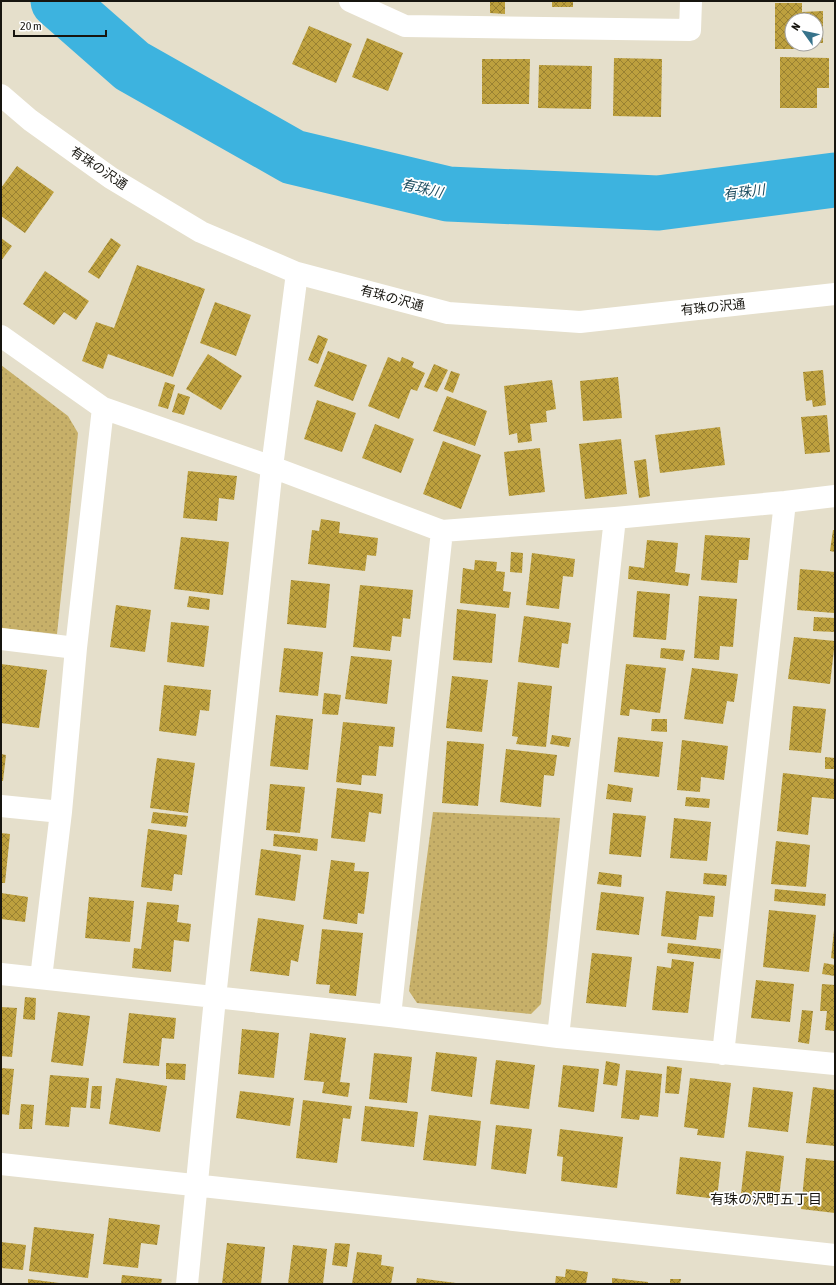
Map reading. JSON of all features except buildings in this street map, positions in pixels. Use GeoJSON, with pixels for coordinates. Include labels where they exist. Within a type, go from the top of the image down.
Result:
{"type":"FeatureCollection","features":[{"type":"Feature","properties":{"kind":"street"},"geometry":{"type":"LineString","coordinates":[[350,1],[405,26],[690,30],[691,1]]}},
{"type":"Feature","properties":{"kind":"street","name":"有珠の沢通"},"geometry":{"type":"LineString","coordinates":[[1,94],[30,120],[111,178],[201,232],[297,273],[448,313],[580,322],[835,294]]}},
{"type":"Feature","properties":{"kind":"street"},"geometry":{"type":"LineString","coordinates":[[187,1284],[215,998],[272,467],[297,273]]}},
{"type":"Feature","properties":{"kind":"street"},"geometry":{"type":"LineString","coordinates":[[1,336],[103,408],[272,467],[442,530],[615,518],[835,496]]}},
{"type":"Feature","properties":{"kind":"street"},"geometry":{"type":"LineString","coordinates":[[41,978],[61,812],[76,648],[103,408]]}},
{"type":"Feature","properties":{"kind":"street"},"geometry":{"type":"LineString","coordinates":[[723,1054],[785,502]]}},
{"type":"Feature","properties":{"kind":"street"},"geometry":{"type":"LineString","coordinates":[[558,1037],[615,518]]}},
{"type":"Feature","properties":{"kind":"street"},"geometry":{"type":"LineString","coordinates":[[390,1016],[442,530]]}},
{"type":"Feature","properties":{"kind":"street"},"geometry":{"type":"LineString","coordinates":[[1,639],[76,648]]}},
{"type":"Feature","properties":{"kind":"street"},"geometry":{"type":"LineString","coordinates":[[1,806],[61,812]]}},
{"type":"Feature","properties":{"kind":"street"},"geometry":{"type":"LineString","coordinates":[[1,974],[390,1016],[558,1037],[835,1064]]}},
{"type":"Feature","properties":{"kind":"street"},"geometry":{"type":"LineString","coordinates":[[1,1164],[835,1254]]}},
{"type":"Feature","properties":{"kind":"shaded area"},"geometry":{"type":"Polygon","coordinates":[[[1,365],[68,416],[78,433],[57,634],[1,628],[1,365]]]}},
{"type":"Feature","properties":{"kind":"shaded area"},"geometry":{"type":"Polygon","coordinates":[[[433,812],[560,818],[541,1004],[531,1014],[417,1003],[409,991],[433,812]]]}},
{"type":"Feature","properties":{"kind":"waterway","name":"有珠川"},"geometry":{"type":"LineString","coordinates":[[58,1],[132,66],[293,157],[448,194],[658,203],[835,180]]}},
{"type":"Feature","properties":{"kind":"district","name":"有珠の沢町五丁目"},"geometry":{"type":"Point","coordinates":[766,1199]}}]}
